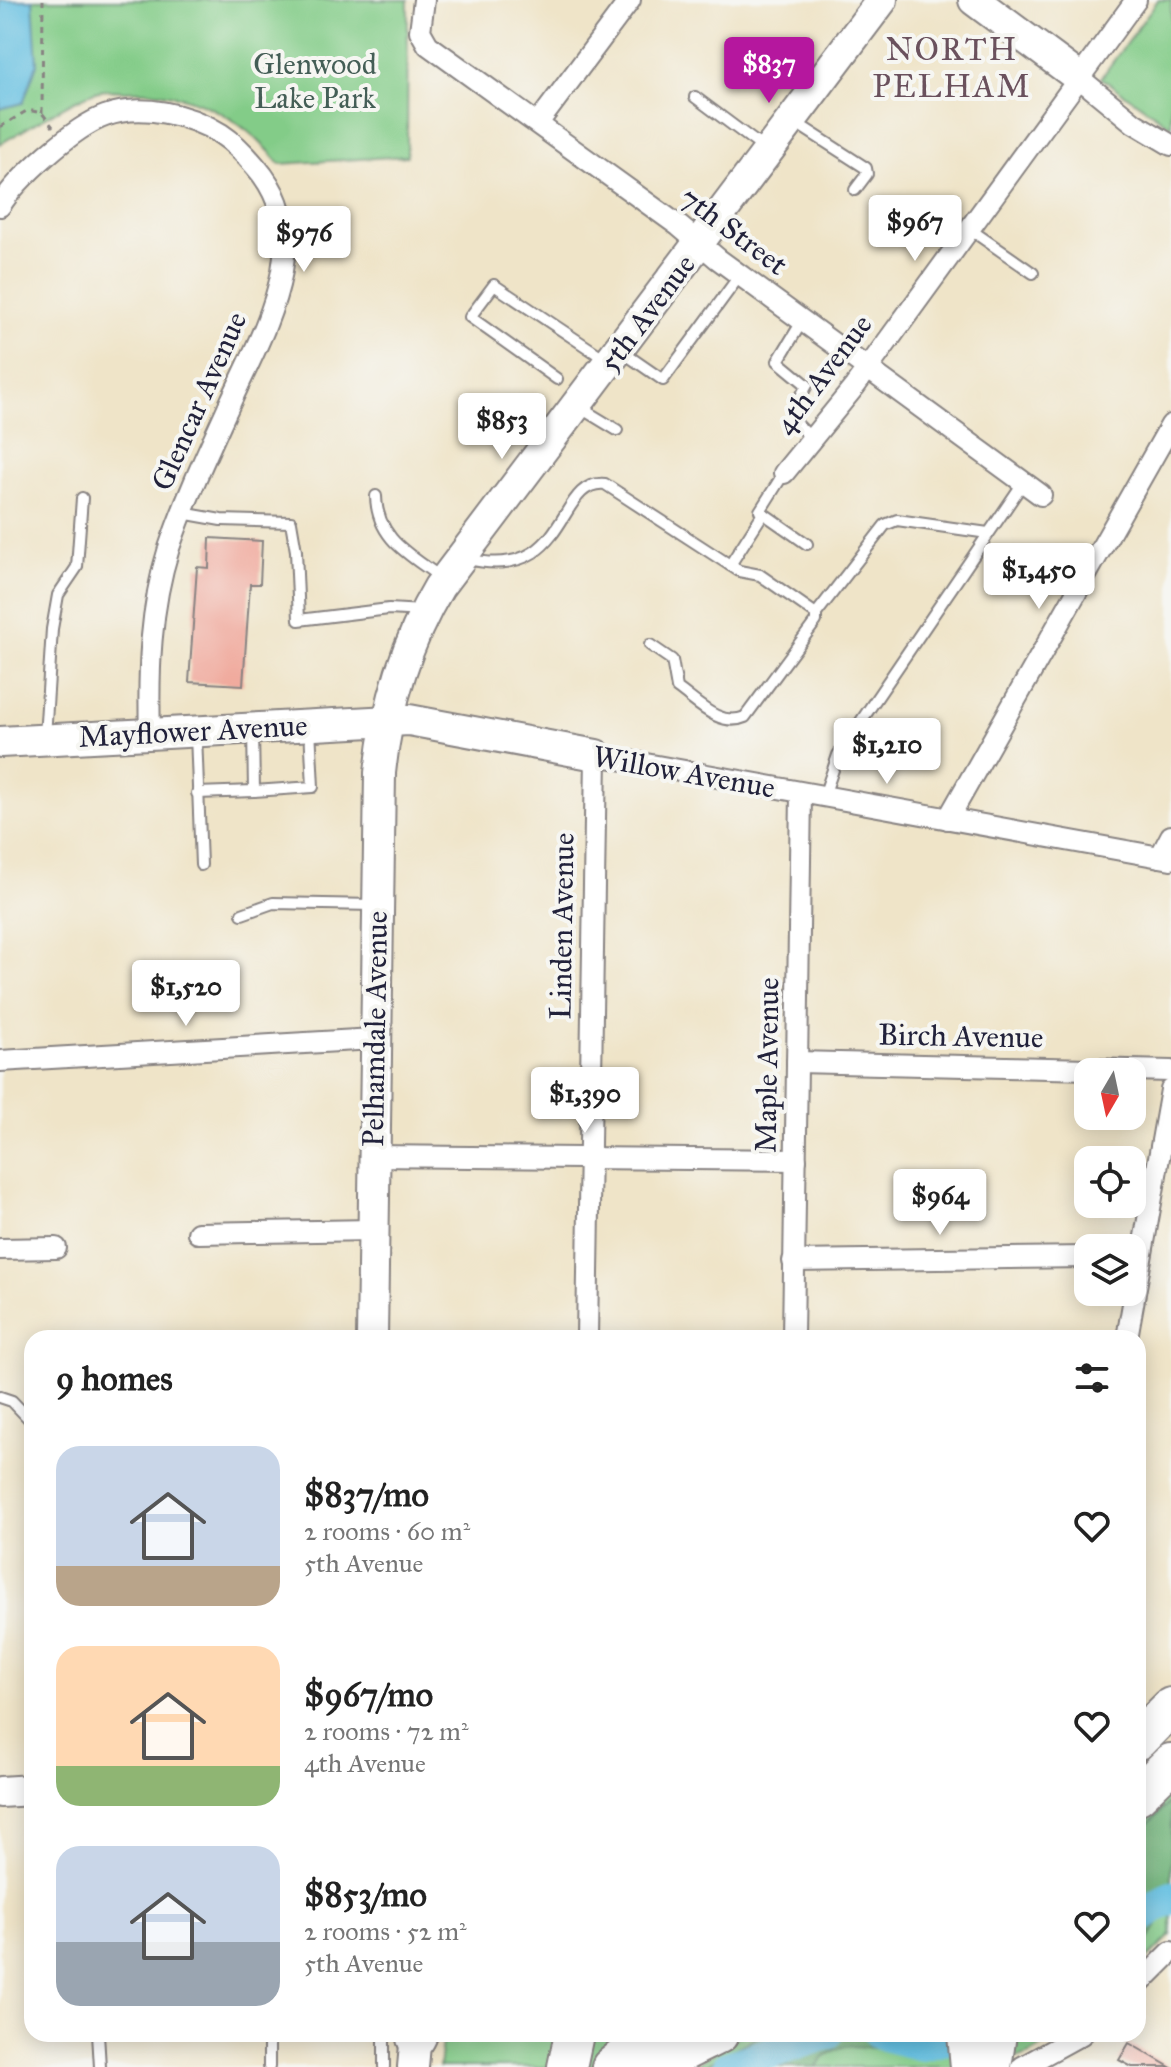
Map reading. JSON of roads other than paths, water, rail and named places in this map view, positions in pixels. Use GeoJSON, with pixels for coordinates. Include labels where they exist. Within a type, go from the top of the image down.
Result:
{"type":"FeatureCollection","features":[{"type":"Feature","properties":{"kind":"highway"},"geometry":{"type":"LineString","coordinates":[[1146,1732],[1171,1707]]}},
{"type":"Feature","properties":{"kind":"highway"},"geometry":{"type":"LineString","coordinates":[[1146,1764],[1171,1741]]}},
{"type":"Feature","properties":{"kind":"highway"},"geometry":{"type":"LineString","coordinates":[[1146,1787],[1171,1763]]}},
{"type":"Feature","properties":{"kind":"highway"},"geometry":{"type":"LineString","coordinates":[[567,2067],[572,2042]]}},
{"type":"Feature","properties":{"kind":"highway"},"geometry":{"type":"LineString","coordinates":[[611,2067],[642,2042]]}},
{"type":"Feature","properties":{"kind":"highway"},"geometry":{"type":"LineString","coordinates":[[650,2067],[682,2042]]}},
{"type":"Feature","properties":{"kind":"highway"},"geometry":{"type":"LineString","coordinates":[[650,2067],[702,2042]]}},
{"type":"Feature","properties":{"kind":"highway"},"geometry":{"type":"LineString","coordinates":[[968,2042],[970,2067]]}},
{"type":"Feature","properties":{"kind":"highway"},"geometry":{"type":"LineString","coordinates":[[992,2067],[996,2042]]}},
{"type":"Feature","properties":{"kind":"street","name":"7th Street"},"geometry":{"type":"LineString","coordinates":[[424,0],[420,31],[428,45],[1041,495]]}},
{"type":"Feature","properties":{"kind":"street"},"geometry":{"type":"LineString","coordinates":[[538,123],[630,0]]}},
{"type":"Feature","properties":{"kind":"street","name":"5th Avenue"},"geometry":{"type":"LineString","coordinates":[[386,721],[424,612],[453,569],[882,0]]}},
{"type":"Feature","properties":{"kind":"street"},"geometry":{"type":"LineString","coordinates":[[974,0],[1078,77],[1121,114],[1171,145]]}},
{"type":"Feature","properties":{"kind":"street","name":"4th Avenue"},"geometry":{"type":"LineString","coordinates":[[784,473],[869,366],[1136,0]]}},
{"type":"Feature","properties":{"kind":"street","name":"Glencar Avenue"},"geometry":{"type":"LineString","coordinates":[[0,206],[65,141],[101,117],[119,112],[154,112],[212,128],[234,142],[271,187],[280,206],[285,231],[281,284],[182,513],[157,594],[150,647],[150,734]]}},
{"type":"Feature","properties":{"kind":"street"},"geometry":{"type":"LineString","coordinates":[[948,819],[1171,425]]}},
{"type":"Feature","properties":{"kind":"street","name":"Willow Avenue"},"geometry":{"type":"LineString","coordinates":[[386,721],[409,720],[1165,858]]}},
{"type":"Feature","properties":{"kind":"street","name":"Mayflower Avenue"},"geometry":{"type":"LineString","coordinates":[[0,742],[386,721]]}},
{"type":"Feature","properties":{"kind":"street","name":"Pelhamdale Avenue"},"geometry":{"type":"LineString","coordinates":[[372,1330],[376,905],[380,773],[386,721]]}},
{"type":"Feature","properties":{"kind":"street","name":"Linden Avenue"},"geometry":{"type":"LineString","coordinates":[[587,1330],[596,755]]}},
{"type":"Feature","properties":{"kind":"street","name":"Maple Avenue"},"geometry":{"type":"LineString","coordinates":[[793,1330],[801,793]]}},
{"type":"Feature","properties":{"kind":"street"},"geometry":{"type":"LineString","coordinates":[[1165,858],[1171,836]]}},
{"type":"Feature","properties":{"kind":"street"},"geometry":{"type":"LineString","coordinates":[[0,1061],[374,1039]]}},
{"type":"Feature","properties":{"kind":"street","name":"Birch Avenue"},"geometry":{"type":"LineString","coordinates":[[797,1062],[1171,1071]]}},
{"type":"Feature","properties":{"kind":"street"},"geometry":{"type":"LineString","coordinates":[[1142,1234],[1171,1090]]}},
{"type":"Feature","properties":{"kind":"street"},"geometry":{"type":"LineString","coordinates":[[373,1156],[796,1160]]}},
{"type":"Feature","properties":{"kind":"street"},"geometry":{"type":"LineString","coordinates":[[198,1233],[373,1230]]}},
{"type":"Feature","properties":{"kind":"street"},"geometry":{"type":"LineString","coordinates":[[0,1249],[56,1248]]}},
{"type":"Feature","properties":{"kind":"street"},"geometry":{"type":"LineString","coordinates":[[793,1261],[1074,1257]]}},
{"type":"Feature","properties":{"kind":"street"},"geometry":{"type":"LineString","coordinates":[[1128,1330],[1131,1306]]}},
{"type":"Feature","properties":{"kind":"street"},"geometry":{"type":"LineString","coordinates":[[0,1792],[24,1790]]}},
{"type":"Feature","properties":{"kind":"street"},"geometry":{"type":"LineString","coordinates":[[1146,1977],[1171,1952]]}},
{"type":"Feature","properties":{"kind":"street"},"geometry":{"type":"LineString","coordinates":[[1022,2067],[1067,2042]]}},
{"type":"Feature","properties":{"kind":"lane"},"geometry":{"type":"LineString","coordinates":[[695,97],[768,151]]}},
{"type":"Feature","properties":{"kind":"lane"},"geometry":{"type":"LineString","coordinates":[[791,120],[866,168],[867,174],[855,190]]}},
{"type":"Feature","properties":{"kind":"lane"},"geometry":{"type":"LineString","coordinates":[[968,228],[1033,273]]}},
{"type":"Feature","properties":{"kind":"lane"},"geometry":{"type":"LineString","coordinates":[[557,379],[470,317],[494,285],[615,356],[663,380],[740,275]]}},
{"type":"Feature","properties":{"kind":"lane"},"geometry":{"type":"LineString","coordinates":[[803,320],[778,361],[807,385],[790,417],[812,439]]}},
{"type":"Feature","properties":{"kind":"lane"},"geometry":{"type":"LineString","coordinates":[[578,406],[617,430]]}},
{"type":"Feature","properties":{"kind":"lane"},"geometry":{"type":"LineString","coordinates":[[784,473],[760,511],[807,544]]}},
{"type":"Feature","properties":{"kind":"lane"},"geometry":{"type":"LineString","coordinates":[[376,496],[381,525],[390,541],[453,569],[505,565],[536,554],[583,490],[595,483],[605,484],[730,565],[760,575],[816,614]]}},
{"type":"Feature","properties":{"kind":"lane"},"geometry":{"type":"LineString","coordinates":[[824,796],[838,755],[1023,483]]}},
{"type":"Feature","properties":{"kind":"lane"},"geometry":{"type":"LineString","coordinates":[[44,739],[52,629],[58,595],[77,567],[82,498]]}},
{"type":"Feature","properties":{"kind":"lane"},"geometry":{"type":"LineString","coordinates":[[182,513],[221,520],[291,522],[296,551],[299,620],[389,609],[424,612]]}},
{"type":"Feature","properties":{"kind":"lane"},"geometry":{"type":"LineString","coordinates":[[730,565],[762,515]]}},
{"type":"Feature","properties":{"kind":"lane"},"geometry":{"type":"LineString","coordinates":[[650,645],[672,660],[677,688],[722,719],[735,721],[745,717],[816,621],[816,614],[885,525],[897,520],[988,533]]}},
{"type":"Feature","properties":{"kind":"lane"},"geometry":{"type":"LineString","coordinates":[[197,793],[313,787],[310,725]]}},
{"type":"Feature","properties":{"kind":"lane"},"geometry":{"type":"LineString","coordinates":[[253,728],[254,791]]}},
{"type":"Feature","properties":{"kind":"lane"},"geometry":{"type":"LineString","coordinates":[[196,732],[201,865]]}},
{"type":"Feature","properties":{"kind":"lane"},"geometry":{"type":"LineString","coordinates":[[242,914],[273,903],[376,905]]}},
{"type":"Feature","properties":{"kind":"lane"},"geometry":{"type":"LineString","coordinates":[[0,1397],[12,1401],[24,1414]]}},
{"type":"Feature","properties":{"kind":"lane"},"geometry":{"type":"LineString","coordinates":[[98,2042],[100,2067]]}},
{"type":"Feature","properties":{"kind":"lane"},"geometry":{"type":"LineString","coordinates":[[269,2042],[269,2067]]}},
{"type":"Feature","properties":{"kind":"water"},"geometry":{"type":"Polygon","coordinates":[[[0,0],[33,0],[37,64],[23,103],[0,109],[0,0]]]}},
{"type":"Feature","properties":{"kind":"waterway"},"geometry":{"type":"LineString","coordinates":[[1146,1913],[1171,1897]]}},
{"type":"Feature","properties":{"kind":"waterway"},"geometry":{"type":"LineString","coordinates":[[728,2067],[803,2042]]}},
{"type":"Feature","properties":{"kind":"waterway"},"geometry":{"type":"LineString","coordinates":[[911,2042],[922,2045],[935,2042]]}},
{"type":"Feature","properties":{"kind":"district","name":"NORTH PELHAM"},"geometry":{"type":"Point","coordinates":[952,68]}},
{"type":"Feature","properties":{"kind":"park label","name":"Glenwood Lake Park"},"geometry":{"type":"Point","coordinates":[315,81]}}]}
